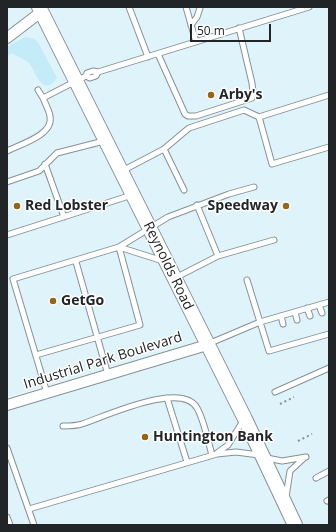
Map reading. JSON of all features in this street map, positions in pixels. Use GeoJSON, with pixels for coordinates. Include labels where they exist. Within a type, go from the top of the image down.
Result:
{"type":"FeatureCollection","features":[{"type":"Feature","properties":{"kind":"main road","name":"Reynolds Road"},"geometry":{"type":"LineString","coordinates":[[40,10],[81,78],[106,141],[207,345],[245,418],[295,525]]}},
{"type":"Feature","properties":{"kind":"street"},"geometry":{"type":"LineString","coordinates":[[7,38],[40,10]]}},
{"type":"Feature","properties":{"kind":"street","name":"Industrial Park Boulevard"},"geometry":{"type":"LineString","coordinates":[[7,405],[207,345]]}},
{"type":"Feature","properties":{"kind":"lane"},"geometry":{"type":"LineString","coordinates":[[129,7],[148,57]]}},
{"type":"Feature","properties":{"kind":"lane"},"geometry":{"type":"LineString","coordinates":[[186,7],[196,42]]}},
{"type":"Feature","properties":{"kind":"lane"},"geometry":{"type":"LineString","coordinates":[[42,98],[81,78],[96,76],[98,72],[309,7]]}},
{"type":"Feature","properties":{"kind":"lane"},"geometry":{"type":"LineString","coordinates":[[191,25],[198,17],[200,8]]}},
{"type":"Feature","properties":{"kind":"lane"},"geometry":{"type":"LineString","coordinates":[[158,54],[185,114],[188,116],[196,116],[252,98],[254,92],[240,28]]}},
{"type":"Feature","properties":{"kind":"lane"},"geometry":{"type":"LineString","coordinates":[[7,151],[44,133],[50,124],[50,115],[38,90]]}},
{"type":"Feature","properties":{"kind":"lane"},"geometry":{"type":"LineString","coordinates":[[121,171],[164,149],[189,128],[244,110],[259,117],[329,95]]}},
{"type":"Feature","properties":{"kind":"lane"},"geometry":{"type":"LineString","coordinates":[[259,117],[272,164],[329,147]]}},
{"type":"Feature","properties":{"kind":"lane"},"geometry":{"type":"LineString","coordinates":[[7,182],[39,171],[57,153],[106,141]]}},
{"type":"Feature","properties":{"kind":"lane"},"geometry":{"type":"LineString","coordinates":[[164,149],[184,190]]}},
{"type":"Feature","properties":{"kind":"lane"},"geometry":{"type":"LineString","coordinates":[[45,164],[64,217]]}},
{"type":"Feature","properties":{"kind":"lane"},"geometry":{"type":"LineString","coordinates":[[47,393],[13,279],[76,262],[119,247],[168,217],[197,205],[254,187]]}},
{"type":"Feature","properties":{"kind":"lane"},"geometry":{"type":"LineString","coordinates":[[7,235],[133,195]]}},
{"type":"Feature","properties":{"kind":"lane"},"geometry":{"type":"LineString","coordinates":[[197,205],[218,256]]}},
{"type":"Feature","properties":{"kind":"lane"},"geometry":{"type":"LineString","coordinates":[[174,278],[218,256],[274,240]]}},
{"type":"Feature","properties":{"kind":"lane"},"geometry":{"type":"LineString","coordinates":[[119,247],[166,262]]}},
{"type":"Feature","properties":{"kind":"lane"},"geometry":{"type":"LineString","coordinates":[[36,355],[140,325],[119,247]]}},
{"type":"Feature","properties":{"kind":"lane"},"geometry":{"type":"LineString","coordinates":[[76,262],[108,375]]}},
{"type":"Feature","properties":{"kind":"lane"},"geometry":{"type":"LineString","coordinates":[[247,280],[269,351],[302,339],[328,333]]}},
{"type":"Feature","properties":{"kind":"lane"},"geometry":{"type":"LineString","coordinates":[[207,345],[260,322],[329,302]]}},
{"type":"Feature","properties":{"kind":"lane"},"geometry":{"type":"LineString","coordinates":[[319,305],[322,313]]}},
{"type":"Feature","properties":{"kind":"lane"},"geometry":{"type":"LineString","coordinates":[[307,308],[310,316]]}},
{"type":"Feature","properties":{"kind":"lane"},"geometry":{"type":"LineString","coordinates":[[295,312],[297,320]]}},
{"type":"Feature","properties":{"kind":"lane"},"geometry":{"type":"LineString","coordinates":[[281,316],[283,324]]}},
{"type":"Feature","properties":{"kind":"lane"},"geometry":{"type":"LineString","coordinates":[[287,338],[289,345]]}},
{"type":"Feature","properties":{"kind":"lane"},"geometry":{"type":"LineString","coordinates":[[275,392],[329,368]]}},
{"type":"Feature","properties":{"kind":"lane"},"geometry":{"type":"LineString","coordinates":[[63,426],[79,425],[114,411],[167,398],[186,398],[197,408],[215,454]]}},
{"type":"Feature","properties":{"kind":"lane"},"geometry":{"type":"LineString","coordinates":[[167,398],[187,462]]}},
{"type":"Feature","properties":{"kind":"lane"},"geometry":{"type":"LineString","coordinates":[[215,454],[228,445],[245,418]]}},
{"type":"Feature","properties":{"kind":"lane"},"geometry":{"type":"LineString","coordinates":[[8,452],[34,525]]}},
{"type":"Feature","properties":{"kind":"lane"},"geometry":{"type":"LineString","coordinates":[[29,509],[215,454],[236,452],[263,456],[272,460],[282,461],[306,457],[290,471],[285,504]]}},
{"type":"Feature","properties":{"kind":"lane"},"geometry":{"type":"LineString","coordinates":[[316,478],[329,471]]}},
{"type":"Feature","properties":{"kind":"lane"},"geometry":{"type":"LineString","coordinates":[[7,517],[10,525]]}},
{"type":"Feature","properties":{"kind":"path"},"geometry":{"type":"LineString","coordinates":[[280,404],[294,397]]}},
{"type":"Feature","properties":{"kind":"path"},"geometry":{"type":"LineString","coordinates":[[298,441],[312,434]]}},
{"type":"Feature","properties":{"kind":"shaded area"},"geometry":{"type":"Polygon","coordinates":[[[7,7],[34,7],[202,343],[7,397],[7,7]]]}},
{"type":"Feature","properties":{"kind":"shaded area"},"geometry":{"type":"Polygon","coordinates":[[[42,7],[329,7],[329,525],[299,525],[42,7]]]}},
{"type":"Feature","properties":{"kind":"shaded area"},"geometry":{"type":"Polygon","coordinates":[[[25,37],[35,39],[39,44],[57,78],[52,83],[47,85],[43,84],[29,63],[25,60],[12,53],[7,56],[7,47],[25,37]]]}},
{"type":"Feature","properties":{"kind":"shaded area"},"geometry":{"type":"Polygon","coordinates":[[[205,350],[289,525],[7,525],[7,410],[205,350]]]}},
{"type":"Feature","properties":{"kind":"place","name":"Arby's"},"geometry":{"type":"Point","coordinates":[211,95]}},
{"type":"Feature","properties":{"kind":"place","name":"Red Lobster"},"geometry":{"type":"Point","coordinates":[17,206]}},
{"type":"Feature","properties":{"kind":"place","name":"Speedway"},"geometry":{"type":"Point","coordinates":[286,206]}},
{"type":"Feature","properties":{"kind":"place","name":"GetGo"},"geometry":{"type":"Point","coordinates":[53,301]}},
{"type":"Feature","properties":{"kind":"place","name":"Huntington Bank"},"geometry":{"type":"Point","coordinates":[145,437]}}]}
